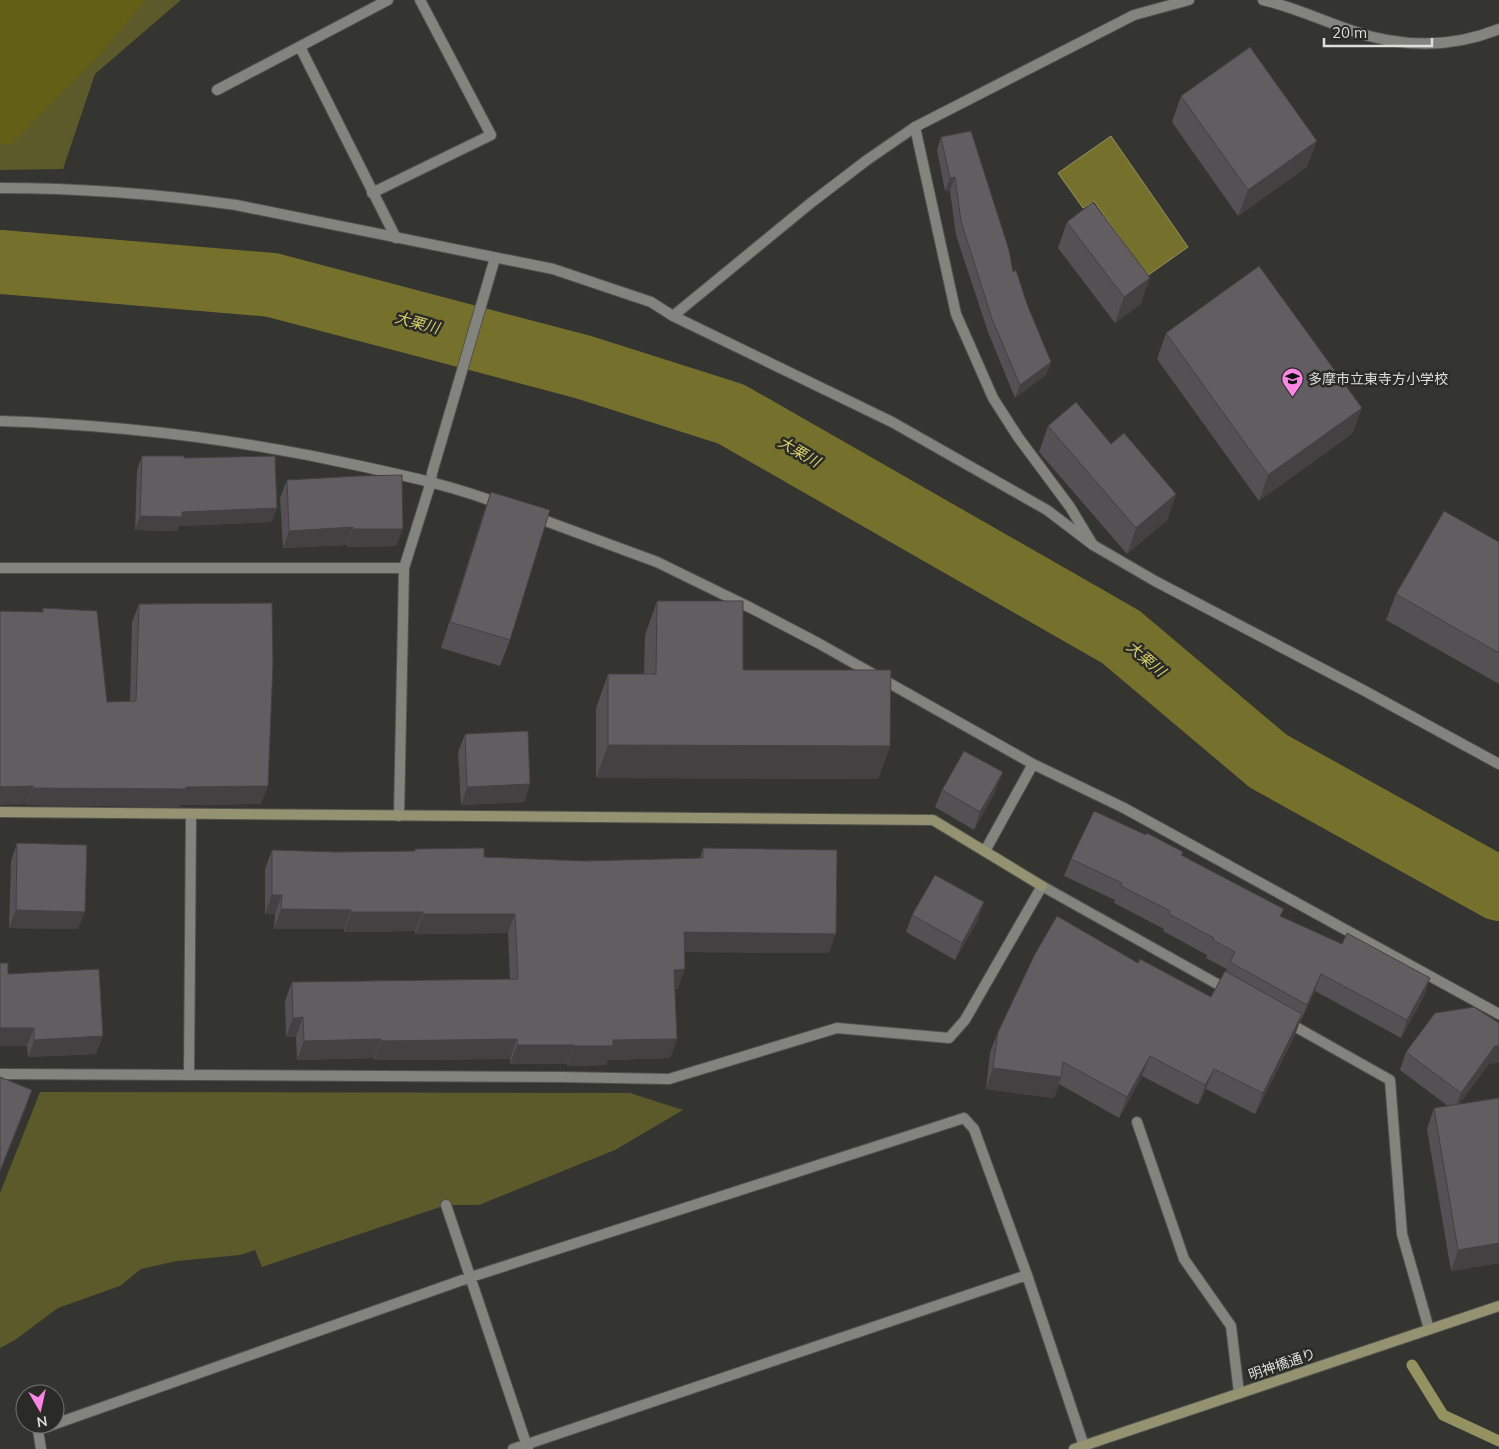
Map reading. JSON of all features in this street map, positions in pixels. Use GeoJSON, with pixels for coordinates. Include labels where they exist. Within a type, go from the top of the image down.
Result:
{"type":"FeatureCollection","features":[{"type":"Feature","properties":{"kind":"street"},"geometry":{"type":"LineString","coordinates":[[217,90],[388,0]]}},
{"type":"Feature","properties":{"kind":"street"},"geometry":{"type":"LineString","coordinates":[[372,193],[491,135],[420,0]]}},
{"type":"Feature","properties":{"kind":"street"},"geometry":{"type":"LineString","coordinates":[[673,316],[812,202],[867,160],[915,127],[1134,16],[1189,0]]}},
{"type":"Feature","properties":{"kind":"street"},"geometry":{"type":"LineString","coordinates":[[1263,0],[1363,34],[1412,44],[1438,44],[1461,41],[1482,36],[1499,29]]}},
{"type":"Feature","properties":{"kind":"street"},"geometry":{"type":"LineString","coordinates":[[300,47],[396,238]]}},
{"type":"Feature","properties":{"kind":"street"},"geometry":{"type":"LineString","coordinates":[[915,127],[956,314],[993,398],[1018,437],[1070,506],[1093,546]]}},
{"type":"Feature","properties":{"kind":"street"},"geometry":{"type":"LineString","coordinates":[[0,188],[108,192],[193,199],[236,205],[396,238],[494,264],[553,269],[651,302],[673,316],[892,422],[1047,510],[1093,546],[1155,581],[1354,685],[1499,764]]}},
{"type":"Feature","properties":{"kind":"street"},"geometry":{"type":"LineString","coordinates":[[399,816],[404,568],[494,264]]}},
{"type":"Feature","properties":{"kind":"street"},"geometry":{"type":"LineString","coordinates":[[0,421],[64,423],[162,433],[300,452],[432,478],[657,562],[818,643],[1033,764],[1124,808],[1499,1014]]}},
{"type":"Feature","properties":{"kind":"street"},"geometry":{"type":"LineString","coordinates":[[0,568],[404,568]]}},
{"type":"Feature","properties":{"kind":"street"},"geometry":{"type":"LineString","coordinates":[[985,851],[1033,764]]}},
{"type":"Feature","properties":{"kind":"street"},"geometry":{"type":"LineString","coordinates":[[0,812],[933,820],[1042,886],[1234,993]]}},
{"type":"Feature","properties":{"kind":"street"},"geometry":{"type":"LineString","coordinates":[[188,1075],[191,814]]}},
{"type":"Feature","properties":{"kind":"street"},"geometry":{"type":"LineString","coordinates":[[0,1074],[550,1076],[669,1079],[837,1028],[949,1038],[965,1020],[1042,886]]}},
{"type":"Feature","properties":{"kind":"street"},"geometry":{"type":"LineString","coordinates":[[1277,1017],[1390,1080],[1402,1234],[1429,1329]]}},
{"type":"Feature","properties":{"kind":"street"},"geometry":{"type":"LineString","coordinates":[[40,1449],[38,1430],[471,1277],[964,1118],[974,1129],[1027,1275],[1081,1448]]}},
{"type":"Feature","properties":{"kind":"street"},"geometry":{"type":"LineString","coordinates":[[1137,1122],[1184,1259],[1231,1326],[1239,1393]]}},
{"type":"Feature","properties":{"kind":"street"},"geometry":{"type":"LineString","coordinates":[[446,1205],[528,1447]]}},
{"type":"Feature","properties":{"kind":"street"},"geometry":{"type":"LineString","coordinates":[[513,1449],[528,1447],[1027,1275]]}},
{"type":"Feature","properties":{"kind":"street","name":"明神橋通り"},"geometry":{"type":"LineString","coordinates":[[1081,1448],[1499,1306]]}},
{"type":"Feature","properties":{"kind":"shaded area"},"geometry":{"type":"Polygon","coordinates":[[[0,0],[181,0],[95,74],[63,169],[0,170],[0,0]]]}},
{"type":"Feature","properties":{"kind":"shaded area"},"geometry":{"type":"Polygon","coordinates":[[[0,0],[146,0],[103,51],[11,145],[0,144],[0,0]]]}},
{"type":"Feature","properties":{"kind":"shaded area"},"geometry":{"type":"Polygon","coordinates":[[[1111,136],[1188,247],[1147,276],[1094,201],[1083,208],[1058,173],[1111,136]]]}},
{"type":"Feature","properties":{"kind":"shaded area"},"geometry":{"type":"Polygon","coordinates":[[[40,1092],[630,1093],[683,1110],[615,1150],[479,1205],[446,1205],[262,1267],[255,1250],[240,1255],[177,1261],[141,1269],[120,1286],[58,1308],[15,1340],[0,1348],[0,1193],[40,1092]]]}},
{"type":"Feature","properties":{"kind":"building"},"geometry":{"type":"Polygon","coordinates":[[[1250,47],[1317,141],[1248,190],[1181,96],[1250,47]]]}},
{"type":"Feature","properties":{"kind":"building"},"geometry":{"type":"Polygon","coordinates":[[[971,131],[1009,250],[1013,272],[1016,270],[1027,304],[1051,362],[1020,385],[992,319],[961,221],[955,177],[950,178],[941,137],[971,131]]]}},
{"type":"Feature","properties":{"kind":"building"},"geometry":{"type":"Polygon","coordinates":[[[1093,202],[1150,278],[1124,297],[1067,222],[1093,202]]]}},
{"type":"Feature","properties":{"kind":"building"},"geometry":{"type":"Polygon","coordinates":[[[1259,266],[1362,408],[1268,475],[1166,333],[1259,266]]]}},
{"type":"Feature","properties":{"kind":"building"},"geometry":{"type":"Polygon","coordinates":[[[1076,402],[1111,444],[1124,433],[1176,494],[1136,528],[1048,426],[1076,402]]]}},
{"type":"Feature","properties":{"kind":"building"},"geometry":{"type":"Polygon","coordinates":[[[142,456],[184,456],[184,458],[275,456],[277,508],[182,512],[182,517],[140,516],[142,456]]]}},
{"type":"Feature","properties":{"kind":"building"},"geometry":{"type":"Polygon","coordinates":[[[402,475],[403,529],[353,529],[353,527],[289,531],[287,480],[402,475]]]}},
{"type":"Feature","properties":{"kind":"building"},"geometry":{"type":"Polygon","coordinates":[[[491,492],[550,510],[510,640],[450,622],[491,492]]]}},
{"type":"Feature","properties":{"kind":"building"},"geometry":{"type":"Polygon","coordinates":[[[1444,511],[1499,542],[1499,653],[1396,594],[1444,511]]]}},
{"type":"Feature","properties":{"kind":"building"},"geometry":{"type":"Polygon","coordinates":[[[657,601],[743,601],[743,670],[891,670],[890,746],[608,745],[608,674],[656,674],[657,601]]]}},
{"type":"Feature","properties":{"kind":"building"},"geometry":{"type":"Polygon","coordinates":[[[272,603],[273,664],[268,786],[186,787],[186,789],[0,787],[0,611],[43,612],[43,608],[97,611],[107,702],[136,701],[139,604],[272,603]]]}},
{"type":"Feature","properties":{"kind":"building"},"geometry":{"type":"Polygon","coordinates":[[[528,731],[530,784],[467,787],[465,734],[528,731]]]}},
{"type":"Feature","properties":{"kind":"building"},"geometry":{"type":"Polygon","coordinates":[[[964,751],[1003,772],[980,812],[942,790],[964,751]]]}},
{"type":"Feature","properties":{"kind":"building"},"geometry":{"type":"Polygon","coordinates":[[[1094,811],[1146,835],[1147,833],[1183,852],[1181,855],[1284,909],[1280,916],[1342,944],[1347,933],[1430,978],[1407,1020],[1321,974],[1307,1005],[1230,962],[1235,952],[1213,940],[1214,938],[1169,914],[1170,911],[1121,886],[1122,883],[1071,859],[1094,811]]]}},
{"type":"Feature","properties":{"kind":"building"},"geometry":{"type":"Polygon","coordinates":[[[17,843],[87,845],[85,912],[16,910],[17,843]]]}},
{"type":"Feature","properties":{"kind":"building"},"geometry":{"type":"Polygon","coordinates":[[[484,848],[484,857],[584,861],[703,858],[703,848],[837,850],[836,934],[684,932],[685,969],[674,970],[677,1039],[613,1040],[613,1046],[517,1045],[517,1039],[304,1041],[303,1017],[293,1018],[292,982],[518,979],[515,914],[423,914],[423,912],[351,912],[351,910],[281,909],[282,895],[272,895],[272,850],[335,852],[484,848]]]}},
{"type":"Feature","properties":{"kind":"building"},"geometry":{"type":"Polygon","coordinates":[[[935,875],[984,902],[962,943],[912,915],[935,875]]]}},
{"type":"Feature","properties":{"kind":"building"},"geometry":{"type":"Polygon","coordinates":[[[1057,916],[1138,963],[1140,959],[1211,997],[1225,971],[1302,1014],[1263,1093],[1214,1069],[1205,1085],[1150,1056],[1127,1097],[1063,1062],[1061,1077],[993,1068],[998,1032],[1035,954],[1057,916]]]}},
{"type":"Feature","properties":{"kind":"building"},"geometry":{"type":"Polygon","coordinates":[[[0,963],[8,963],[8,974],[99,969],[103,1036],[34,1040],[34,1028],[0,1028],[0,963]]]}},
{"type":"Feature","properties":{"kind":"building"},"geometry":{"type":"Polygon","coordinates":[[[1474,1007],[1499,1023],[1499,1046],[1495,1046],[1461,1093],[1406,1052],[1435,1013],[1474,1007]]]}},
{"type":"Feature","properties":{"kind":"building"},"geometry":{"type":"Polygon","coordinates":[[[0,1077],[32,1090],[0,1171],[0,1077]]]}},
{"type":"Feature","properties":{"kind":"building"},"geometry":{"type":"Polygon","coordinates":[[[1499,1098],[1499,1243],[1458,1250],[1434,1108],[1499,1098]]]}},
{"type":"Feature","properties":{"kind":"waterway","name":"大栗川"},"geometry":{"type":"LineString","coordinates":[[0,262],[272,285],[583,367],[731,414],[1121,637],[1268,761],[1499,889]]}},
{"type":"Feature","properties":{"kind":"waterway"},"geometry":{"type":"LineString","coordinates":[[1412,1365],[1443,1415],[1499,1441]]}},
{"type":"Feature","properties":{"kind":"place","name":"多摩市立東寺方小学校"},"geometry":{"type":"Point","coordinates":[1292,398]}}]}
